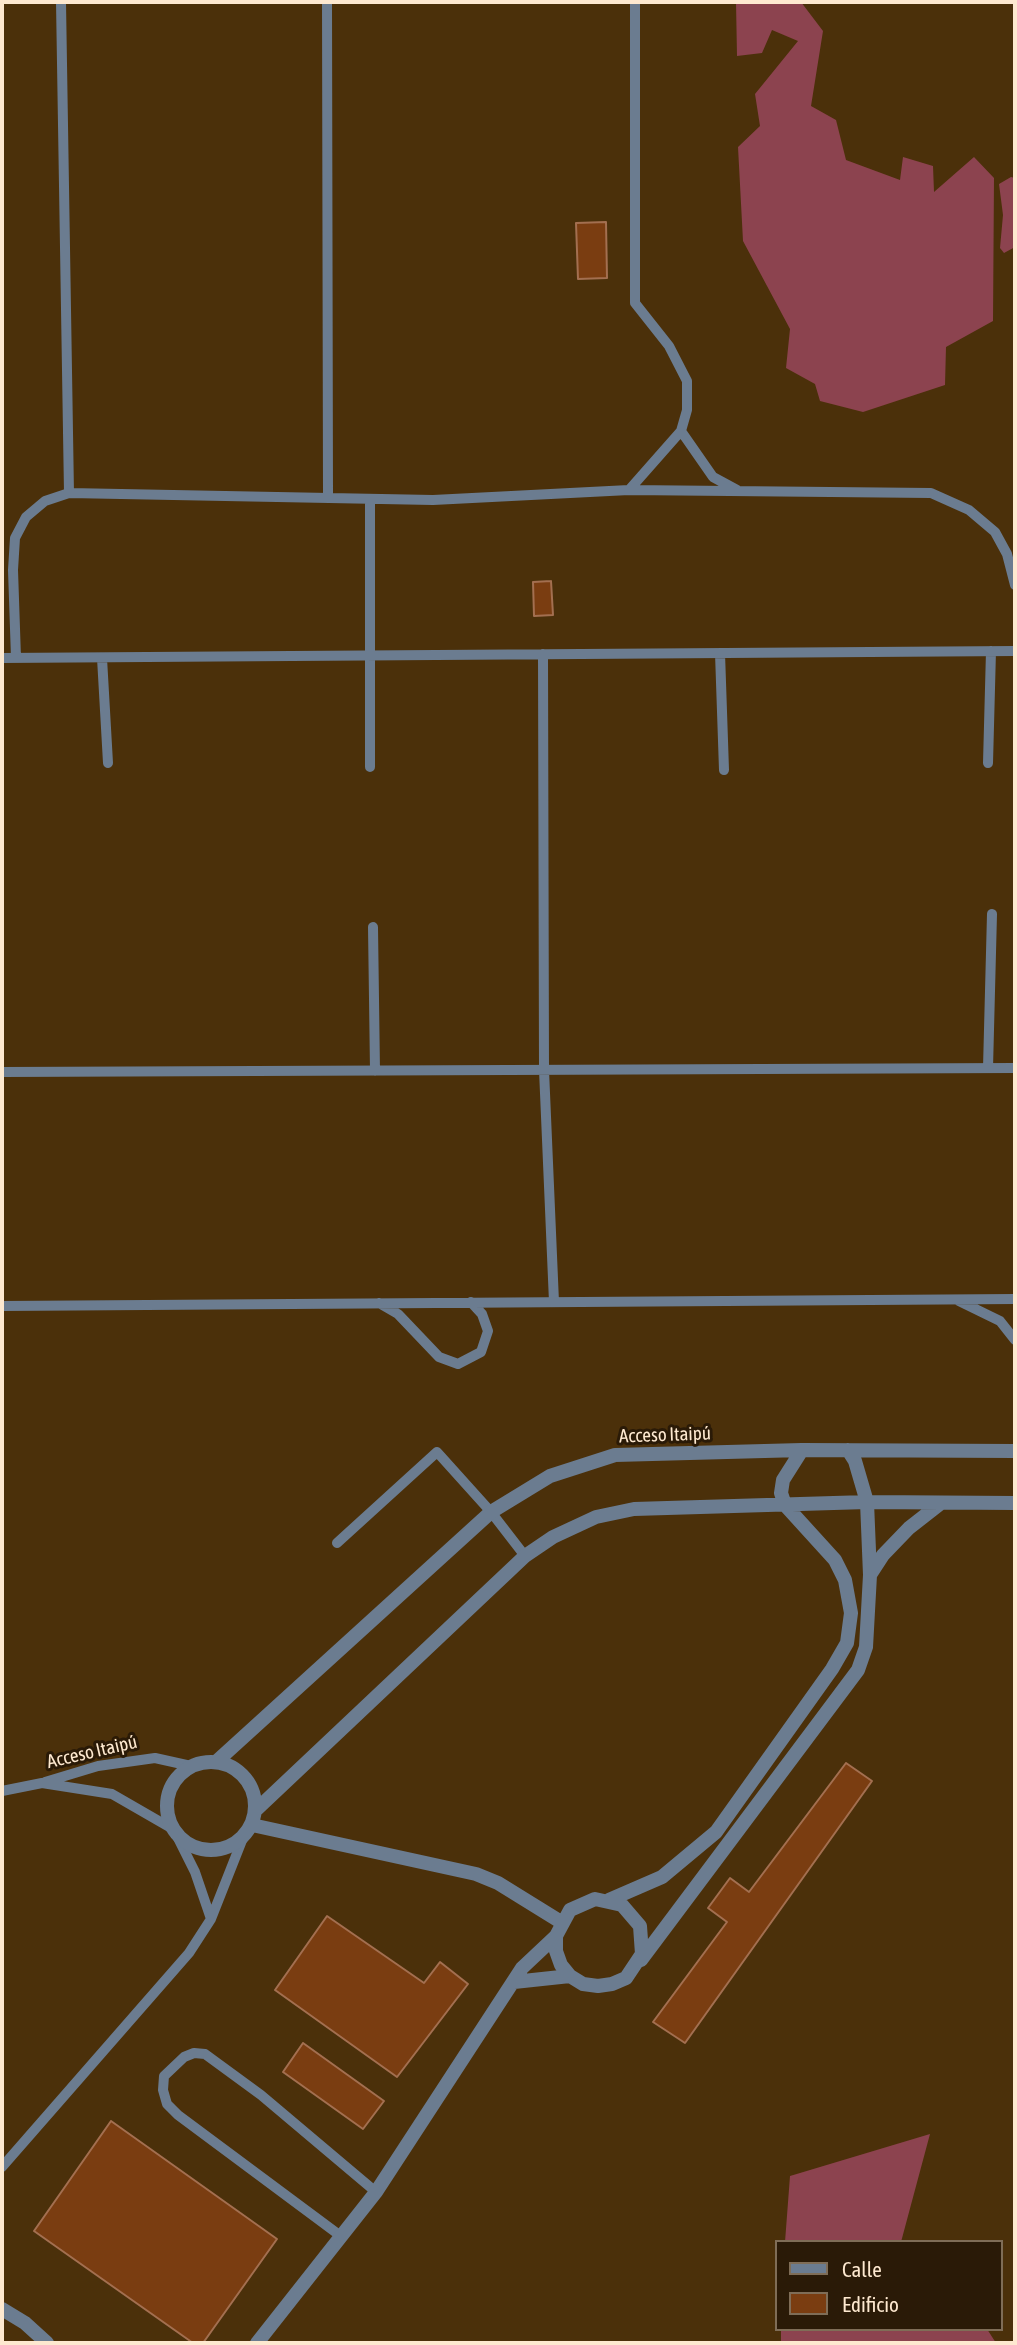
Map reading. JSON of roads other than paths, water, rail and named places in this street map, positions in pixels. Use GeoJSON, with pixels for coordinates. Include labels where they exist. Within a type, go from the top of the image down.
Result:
{"type":"FeatureCollection","features":[{"type":"Feature","properties":{"kind":"street","name":"Acceso Itaipú"},"geometry":{"type":"LineString","coordinates":[[216,1762],[491,1512],[550,1476],[615,1455],[802,1450],[1015,1451]]}},
{"type":"Feature","properties":{"kind":"street"},"geometry":{"type":"LineString","coordinates":[[257,2343],[376,2192],[528,1961],[558,1929],[570,1910],[582,1903],[609,1900],[662,1877],[716,1832],[847,1643],[851,1613],[845,1580],[835,1560],[785,1505],[781,1493],[783,1480],[802,1450]]}},
{"type":"Feature","properties":{"kind":"street"},"geometry":{"type":"LineString","coordinates":[[558,1929],[556,1951],[570,1976],[583,1984],[612,1984],[626,1978],[858,1670],[866,1647],[870,1575],[867,1502],[855,1461],[848,1450]]}},
{"type":"Feature","properties":{"kind":"street"},"geometry":{"type":"LineString","coordinates":[[256,1810],[525,1556],[553,1537],[596,1517],[621,1512],[867,1502],[1015,1503]]}},
{"type":"Feature","properties":{"kind":"street"},"geometry":{"type":"LineString","coordinates":[[870,1575],[883,1555],[909,1528],[941,1503]]}},
{"type":"Feature","properties":{"kind":"street"},"geometry":{"type":"LineString","coordinates":[[216,1762],[231,1766],[245,1777],[253,1790],[256,1810],[252,1825],[243,1838],[230,1847],[215,1851],[192,1847],[174,1832],[166,1813],[167,1798],[178,1775],[191,1766],[216,1762]]}},
{"type":"Feature","properties":{"kind":"street"},"geometry":{"type":"LineString","coordinates":[[252,1825],[475,1874],[498,1883],[558,1929]]}},
{"type":"Feature","properties":{"kind":"street"},"geometry":{"type":"LineString","coordinates":[[609,1900],[628,1910],[640,1926],[643,1940],[636,1967]]}},
{"type":"Feature","properties":{"kind":"street"},"geometry":{"type":"LineString","coordinates":[[514,1982],[570,1976]]}},
{"type":"Feature","properties":{"kind":"street"},"geometry":{"type":"LineString","coordinates":[[2,2309],[26,2323],[47,2343]]}},
{"type":"Feature","properties":{"kind":"lane"},"geometry":{"type":"LineString","coordinates":[[61,2],[69,493]]}},
{"type":"Feature","properties":{"kind":"lane"},"geometry":{"type":"LineString","coordinates":[[327,2],[328,498]]}},
{"type":"Feature","properties":{"kind":"lane"},"geometry":{"type":"LineString","coordinates":[[629,490],[681,431],[687,410],[687,381],[669,346],[635,303],[635,2]]}},
{"type":"Feature","properties":{"kind":"lane"},"geometry":{"type":"LineString","coordinates":[[681,431],[713,477],[738,491]]}},
{"type":"Feature","properties":{"kind":"lane"},"geometry":{"type":"LineString","coordinates":[[16,658],[13,570],[15,538],[26,517],[45,501],[69,493],[433,500],[629,490],[931,493],[970,510],[995,532],[1007,554],[1015,585]]}},
{"type":"Feature","properties":{"kind":"lane"},"geometry":{"type":"LineString","coordinates":[[370,499],[370,767]]}},
{"type":"Feature","properties":{"kind":"lane"},"geometry":{"type":"LineString","coordinates":[[988,763],[991,651]]}},
{"type":"Feature","properties":{"kind":"lane"},"geometry":{"type":"LineString","coordinates":[[2,659],[1015,651]]}},
{"type":"Feature","properties":{"kind":"lane"},"geometry":{"type":"LineString","coordinates":[[720,653],[724,770]]}},
{"type":"Feature","properties":{"kind":"lane"},"geometry":{"type":"LineString","coordinates":[[543,654],[544,1070],[554,1302]]}},
{"type":"Feature","properties":{"kind":"lane"},"geometry":{"type":"LineString","coordinates":[[102,658],[108,763]]}},
{"type":"Feature","properties":{"kind":"lane"},"geometry":{"type":"LineString","coordinates":[[988,1068],[992,914]]}},
{"type":"Feature","properties":{"kind":"lane"},"geometry":{"type":"LineString","coordinates":[[373,927],[375,1071]]}},
{"type":"Feature","properties":{"kind":"lane"},"geometry":{"type":"LineString","coordinates":[[2,1072],[1015,1068]]}},
{"type":"Feature","properties":{"kind":"lane"},"geometry":{"type":"LineString","coordinates":[[956,1299],[1000,1321],[1015,1340]]}},
{"type":"Feature","properties":{"kind":"lane"},"geometry":{"type":"LineString","coordinates":[[2,1306],[1015,1299]]}},
{"type":"Feature","properties":{"kind":"lane"},"geometry":{"type":"LineString","coordinates":[[379,1303],[398,1314],[439,1357],[458,1364],[481,1352],[488,1331],[482,1314],[471,1302]]}},
{"type":"Feature","properties":{"kind":"lane"},"geometry":{"type":"LineString","coordinates":[[337,1543],[437,1452],[491,1512],[525,1556]]}},
{"type":"Feature","properties":{"kind":"lane","name":"Acceso Itaipú"},"geometry":{"type":"LineString","coordinates":[[42,1783],[98,1766],[155,1758],[191,1766]]}},
{"type":"Feature","properties":{"kind":"lane"},"geometry":{"type":"LineString","coordinates":[[2,1791],[42,1783],[112,1794],[174,1832],[195,1872],[211,1919]]}},
{"type":"Feature","properties":{"kind":"lane"},"geometry":{"type":"LineString","coordinates":[[2,2167],[189,1953],[211,1919],[243,1838]]}},
{"type":"Feature","properties":{"kind":"lane"},"geometry":{"type":"LineString","coordinates":[[342,2237],[178,2115],[167,2104],[163,2090],[164,2076],[184,2057],[194,2053],[205,2054],[261,2095],[376,2192]]}}]}
